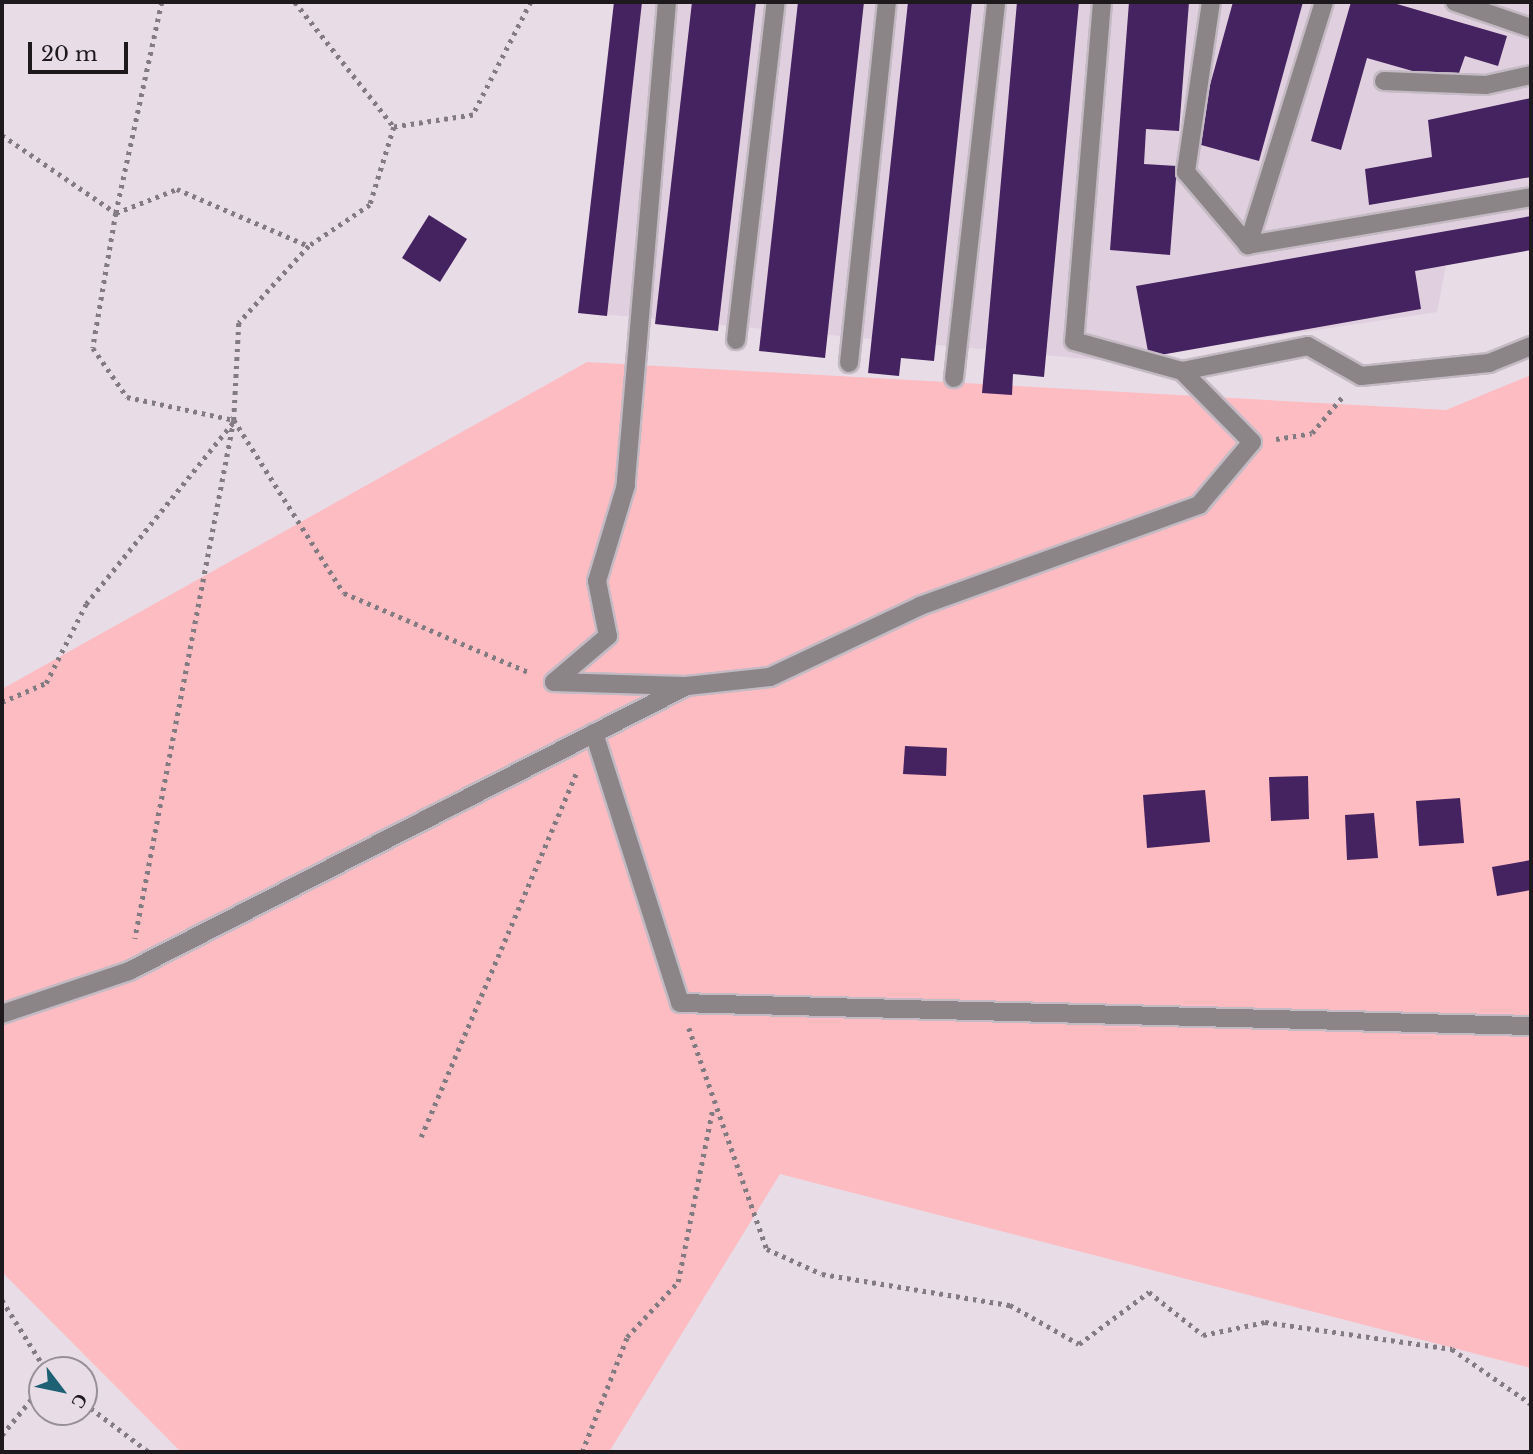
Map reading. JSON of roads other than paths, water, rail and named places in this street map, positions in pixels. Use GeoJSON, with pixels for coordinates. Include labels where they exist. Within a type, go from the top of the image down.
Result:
{"type":"FeatureCollection","features":[{"type":"Feature","properties":{"kind":"lane"},"geometry":{"type":"LineString","coordinates":[[667,2],[626,485],[597,581],[608,636],[554,682],[687,686],[770,677],[920,606],[1199,505],[1252,442],[1182,371]]}},
{"type":"Feature","properties":{"kind":"lane"},"geometry":{"type":"LineString","coordinates":[[736,340],[776,2]]}},
{"type":"Feature","properties":{"kind":"lane"},"geometry":{"type":"LineString","coordinates":[[849,363],[887,2]]}},
{"type":"Feature","properties":{"kind":"lane"},"geometry":{"type":"LineString","coordinates":[[954,378],[996,2]]}},
{"type":"Feature","properties":{"kind":"lane"},"geometry":{"type":"LineString","coordinates":[[1102,2],[1074,341],[1182,371],[1308,346],[1361,376],[1489,363],[1531,346]]}},
{"type":"Feature","properties":{"kind":"lane"},"geometry":{"type":"LineString","coordinates":[[1211,2],[1186,172],[1248,245]]}},
{"type":"Feature","properties":{"kind":"lane"},"geometry":{"type":"LineString","coordinates":[[1248,245],[1324,2]]}},
{"type":"Feature","properties":{"kind":"lane"},"geometry":{"type":"LineString","coordinates":[[1455,2],[1531,28]]}},
{"type":"Feature","properties":{"kind":"lane"},"geometry":{"type":"LineString","coordinates":[[1384,81],[1486,85],[1531,75]]}},
{"type":"Feature","properties":{"kind":"lane"},"geometry":{"type":"LineString","coordinates":[[1248,245],[1531,197]]}},
{"type":"Feature","properties":{"kind":"lane"},"geometry":{"type":"LineString","coordinates":[[2,1014],[129,971],[687,686]]}},
{"type":"Feature","properties":{"kind":"lane"},"geometry":{"type":"LineString","coordinates":[[594,733],[680,1003],[1531,1026]]}}]}
